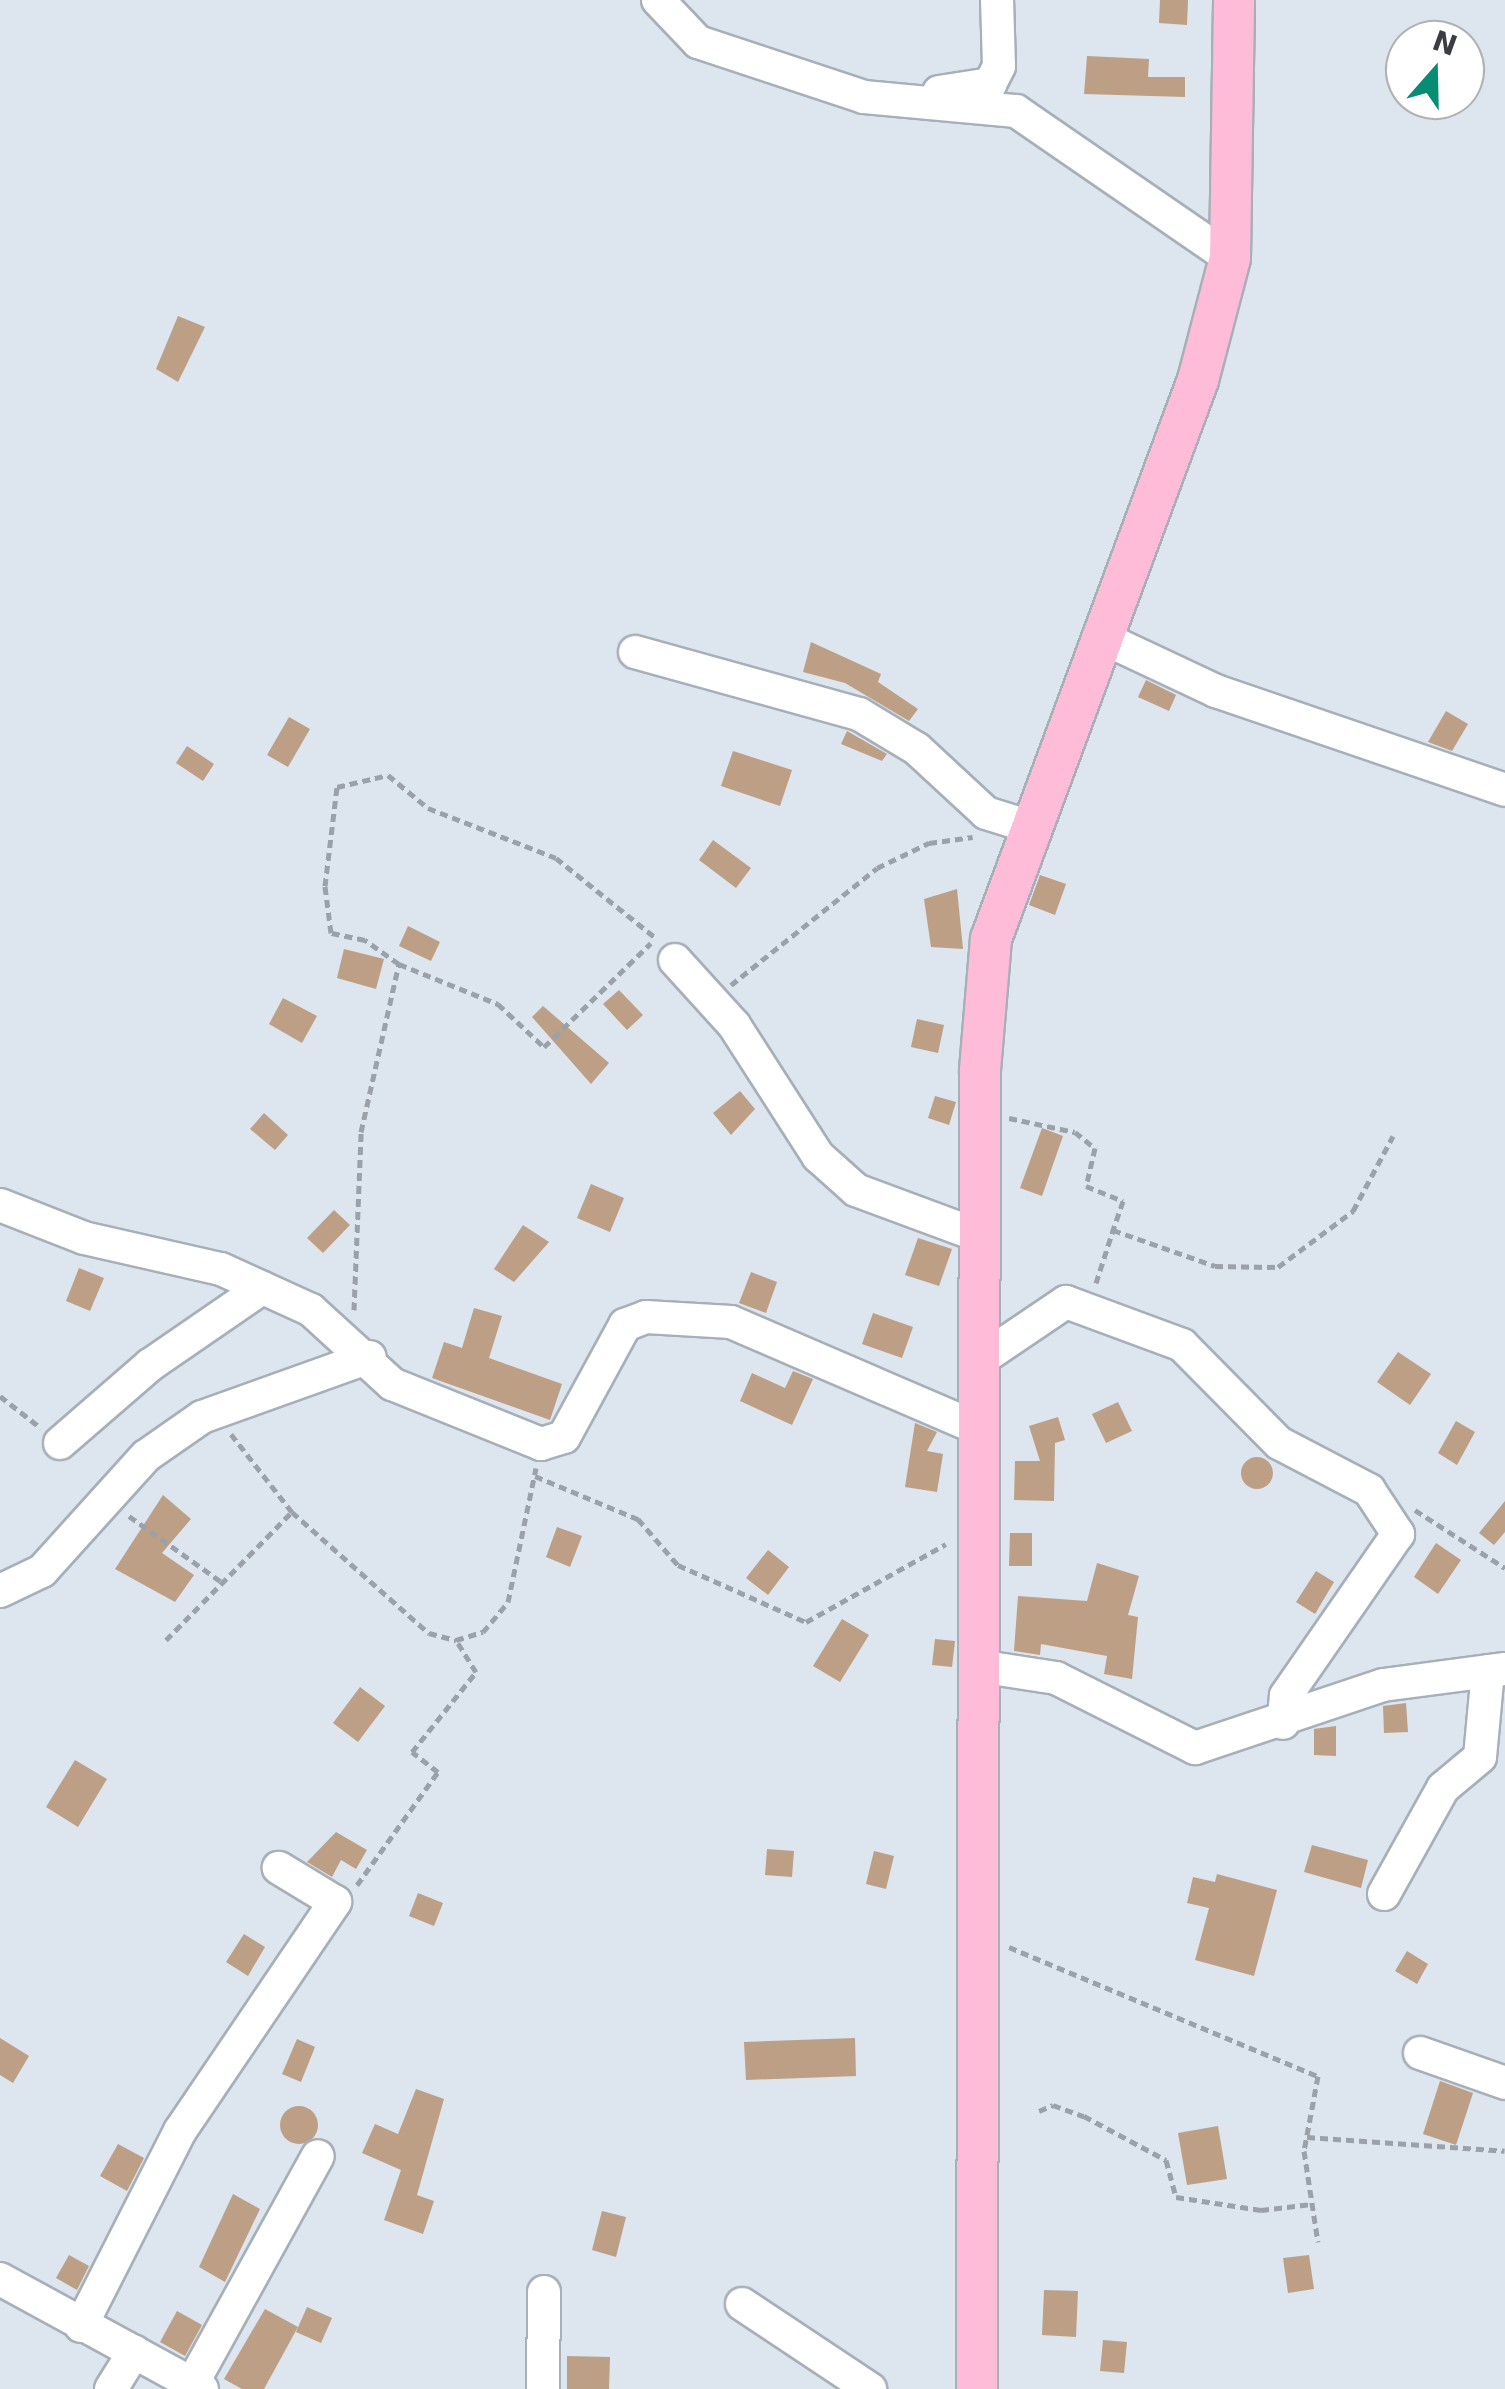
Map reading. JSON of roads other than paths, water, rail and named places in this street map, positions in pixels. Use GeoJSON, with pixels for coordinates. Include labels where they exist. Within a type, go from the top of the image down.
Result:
{"type":"FeatureCollection","features":[{"type":"Feature","properties":{"kind":"main road"},"geometry":{"type":"LineString","coordinates":[[976,2389],[980,1112],[990,939],[1015,822],[1099,636],[1198,380],[1230,258],[1234,0]]}},
{"type":"Feature","properties":{"kind":"street"},"geometry":{"type":"LineString","coordinates":[[658,0],[698,42],[864,97],[1016,111],[1230,258]]}},
{"type":"Feature","properties":{"kind":"street"},"geometry":{"type":"LineString","coordinates":[[905,101],[990,84],[1000,66],[997,0]]}},
{"type":"Feature","properties":{"kind":"street"},"geometry":{"type":"LineString","coordinates":[[1099,636],[1216,691],[1505,790]]}},
{"type":"Feature","properties":{"kind":"street"},"geometry":{"type":"LineString","coordinates":[[635,652],[859,714],[1015,822]]}},
{"type":"Feature","properties":{"kind":"street"},"geometry":{"type":"LineString","coordinates":[[666,949],[712,1001],[818,1156],[856,1190],[980,1236]]}},
{"type":"Feature","properties":{"kind":"street"},"geometry":{"type":"LineString","coordinates":[[1,1208],[262,1288],[362,1350],[392,1384],[538,1460],[564,1437],[625,1325],[646,1316],[731,1322],[980,1429]]}},
{"type":"Feature","properties":{"kind":"street"},"geometry":{"type":"LineString","coordinates":[[60,1442],[262,1288]]}},
{"type":"Feature","properties":{"kind":"street"},"geometry":{"type":"LineString","coordinates":[[980,1360],[1066,1302],[1182,1345],[1280,1443],[1369,1490],[1398,1534],[1286,1696],[1283,1722]]}},
{"type":"Feature","properties":{"kind":"street"},"geometry":{"type":"LineString","coordinates":[[0,1592],[42,1571],[146,1456],[214,1412],[362,1350]]}},
{"type":"Feature","properties":{"kind":"street"},"geometry":{"type":"LineString","coordinates":[[978,1666],[1056,1678],[1195,1748],[1283,1722],[1384,1685],[1497,1670],[1480,1757],[1442,1788],[1384,1894]]}},
{"type":"Feature","properties":{"kind":"street"},"geometry":{"type":"LineString","coordinates":[[81,2326],[180,2131],[334,1902],[279,1868]]}},
{"type":"Feature","properties":{"kind":"street"},"geometry":{"type":"LineString","coordinates":[[1420,2053],[1505,2083]]}},
{"type":"Feature","properties":{"kind":"street"},"geometry":{"type":"LineString","coordinates":[[0,2279],[197,2386],[318,2156]]}},
{"type":"Feature","properties":{"kind":"street"},"geometry":{"type":"LineString","coordinates":[[542,2389],[544,2292]]}},
{"type":"Feature","properties":{"kind":"street"},"geometry":{"type":"LineString","coordinates":[[742,2304],[870,2389]]}},
{"type":"Feature","properties":{"kind":"street"},"geometry":{"type":"LineString","coordinates":[[111,2389],[134,2352]]}}]}
